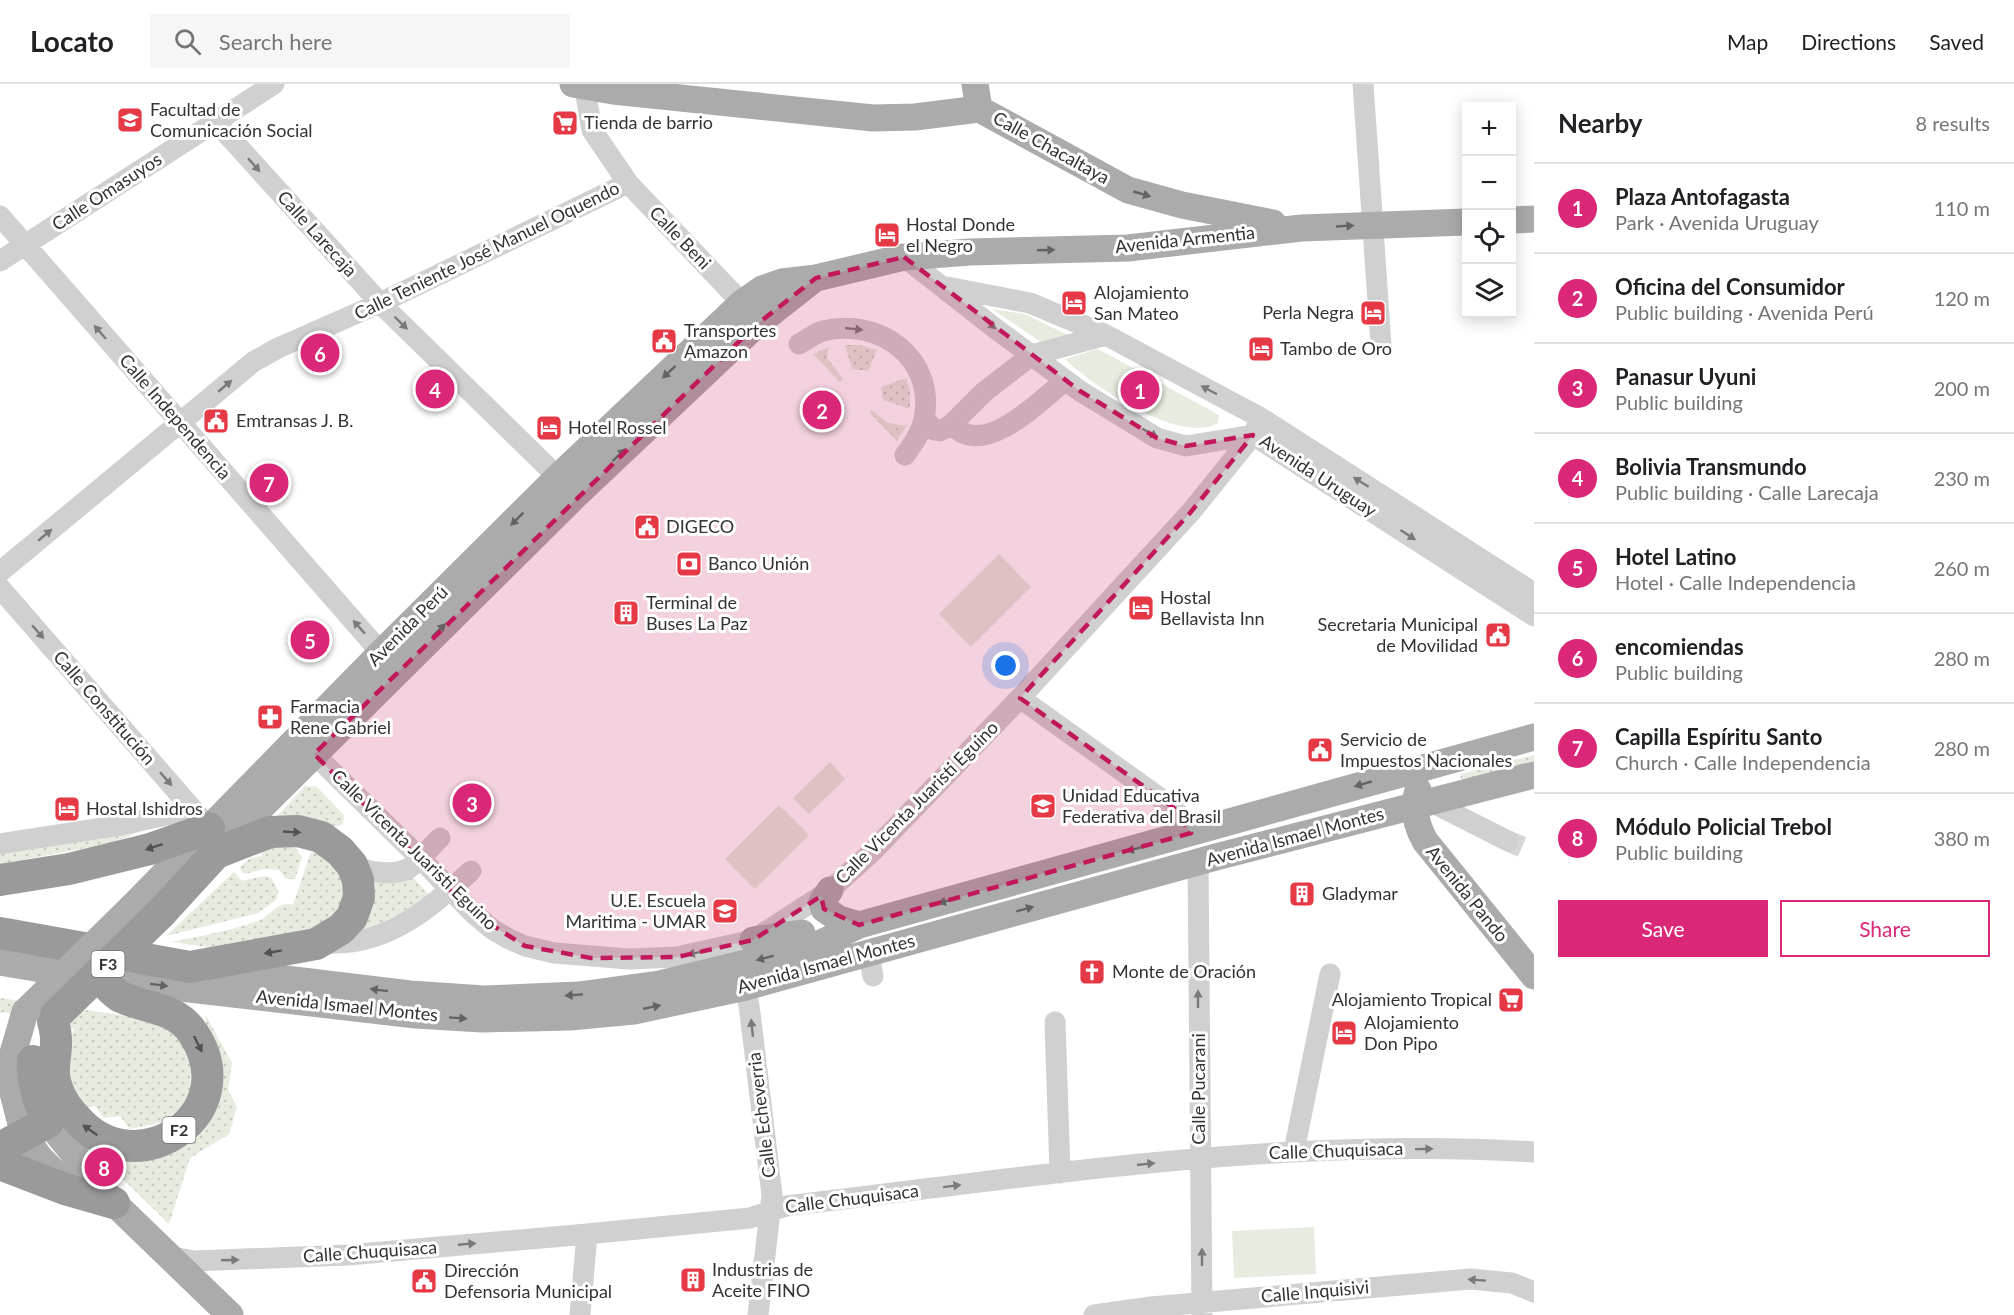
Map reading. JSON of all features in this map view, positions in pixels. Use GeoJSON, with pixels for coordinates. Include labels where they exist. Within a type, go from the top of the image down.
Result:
{"type":"FeatureCollection","features":[{"type":"Feature","properties":{"kind":"highway"},"geometry":{"type":"LineString","coordinates":[[0,880],[104,861],[150,849],[206,830],[292,831],[310,834],[330,843],[352,865],[358,880],[359,897],[352,916],[341,929],[316,944],[190,967],[0,933]]}},
{"type":"Feature","properties":{"kind":"highway","name":"Avenida Perú"},"geometry":{"type":"LineString","coordinates":[[44,1016],[146,910],[206,830]]}},
{"type":"Feature","properties":{"kind":"highway","name":"F2"},"geometry":{"type":"LineString","coordinates":[[44,1016],[57,1039],[53,1066],[57,1088],[66,1107],[82,1125],[102,1139],[128,1146],[147,1145],[178,1132],[192,1119],[202,1103],[208,1084],[206,1059],[199,1044],[192,1031],[177,1016],[162,1009],[120,997],[101,979]]}},
{"type":"Feature","properties":{"kind":"highway","name":"F3"},"geometry":{"type":"LineString","coordinates":[[24,1136],[36,1093],[34,1054],[44,1016]]}},
{"type":"Feature","properties":{"kind":"highway"},"geometry":{"type":"LineString","coordinates":[[0,1164],[65,1189],[114,1203]]}},
{"type":"Feature","properties":{"kind":"main road","name":"Calle Chacaltaya"},"geometry":{"type":"LineString","coordinates":[[580,85],[873,118],[915,117],[977,96],[1128,190],[1182,206],[1302,228]]}},
{"type":"Feature","properties":{"kind":"main road"},"geometry":{"type":"LineString","coordinates":[[1516,220],[1534,219]]}},
{"type":"Feature","properties":{"kind":"main road","name":"Avenida Armentia"},"geometry":{"type":"LineString","coordinates":[[904,257],[981,252],[1128,248],[1302,228],[1462,222]]}},
{"type":"Feature","properties":{"kind":"main road","name":"Avenida Perú"},"geometry":{"type":"LineString","coordinates":[[206,830],[305,746],[567,486],[749,314],[762,289],[782,282],[816,278],[904,257]]}},
{"type":"Feature","properties":{"kind":"main road","name":"Avenida Ismael Montes"},"geometry":{"type":"LineString","coordinates":[[190,967],[410,994],[484,999],[579,995],[659,984],[819,944],[859,925],[1534,737]]}},
{"type":"Feature","properties":{"kind":"main road"},"geometry":{"type":"LineString","coordinates":[[1423,804],[1417,792],[1424,780],[1431,775],[1477,763],[1487,749]]}},
{"type":"Feature","properties":{"kind":"main road","name":"Avenida Ismael Montes"},"geometry":{"type":"LineString","coordinates":[[0,962],[101,979],[416,1015],[482,1019],[570,1017],[634,1011],[870,964],[1198,862],[1534,775]]}},
{"type":"Feature","properties":{"kind":"main road","name":"Avenida Pando"},"geometry":{"type":"LineString","coordinates":[[1423,804],[1418,829],[1425,841],[1534,975]]}},
{"type":"Feature","properties":{"kind":"main road"},"geometry":{"type":"LineString","coordinates":[[1191,834],[1198,862]]}},
{"type":"Feature","properties":{"kind":"main road"},"geometry":{"type":"LineString","coordinates":[[830,890],[822,902],[824,909],[839,919],[859,925]]}},
{"type":"Feature","properties":{"kind":"main road"},"geometry":{"type":"LineString","coordinates":[[753,940],[859,925]]}},
{"type":"Feature","properties":{"kind":"main road"},"geometry":{"type":"LineString","coordinates":[[859,925],[870,964]]}},
{"type":"Feature","properties":{"kind":"main road"},"geometry":{"type":"LineString","coordinates":[[0,1029],[44,1016]]}},
{"type":"Feature","properties":{"kind":"main road"},"geometry":{"type":"LineString","coordinates":[[24,1136],[54,1172],[114,1203],[230,1315]]}},
{"type":"Feature","properties":{"kind":"street","name":"Calle Omasuyos"},"geometry":{"type":"LineString","coordinates":[[0,261],[274,84]]}},
{"type":"Feature","properties":{"kind":"street"},"geometry":{"type":"LineString","coordinates":[[1363,84],[1381,345]]}},
{"type":"Feature","properties":{"kind":"street","name":"Calle Beni"},"geometry":{"type":"LineString","coordinates":[[580,85],[592,130],[628,183],[749,314]]}},
{"type":"Feature","properties":{"kind":"street","name":"Calle Larecaja"},"geometry":{"type":"LineString","coordinates":[[215,121],[380,303],[567,486]]}},
{"type":"Feature","properties":{"kind":"street","name":"Calle Teniente José Manuel Oquendo"},"geometry":{"type":"LineString","coordinates":[[0,572],[254,362],[278,348],[380,303],[628,183]]}},
{"type":"Feature","properties":{"kind":"street","name":"Calle Independencia"},"geometry":{"type":"LineString","coordinates":[[0,216],[389,662]]}},
{"type":"Feature","properties":{"kind":"street","name":"Avenida Uruguay"},"geometry":{"type":"LineString","coordinates":[[904,257],[1065,380],[1157,438],[1186,446],[1257,426]]}},
{"type":"Feature","properties":{"kind":"street","name":"Avenida Uruguay"},"geometry":{"type":"LineString","coordinates":[[943,286],[1030,303],[1106,335],[1257,426],[1469,563],[1534,616]]}},
{"type":"Feature","properties":{"kind":"street"},"geometry":{"type":"LineString","coordinates":[[799,344],[821,331],[851,327],[873,332],[894,342],[909,354],[918,371],[925,395],[924,418],[917,439],[905,455]]}},
{"type":"Feature","properties":{"kind":"street"},"geometry":{"type":"LineString","coordinates":[[924,418],[934,430],[940,431],[952,424],[984,392],[1032,355],[1106,335]]}},
{"type":"Feature","properties":{"kind":"street"},"geometry":{"type":"LineString","coordinates":[[952,424],[959,433],[970,436],[993,432],[1011,424],[1065,380]]}},
{"type":"Feature","properties":{"kind":"street","name":"Calle Vicenta Juaristi Eguino"},"geometry":{"type":"LineString","coordinates":[[305,746],[492,929],[525,946],[554,953],[629,959],[677,957],[753,940],[830,890],[873,851],[1020,698],[1190,513],[1257,426]]}},
{"type":"Feature","properties":{"kind":"street","name":"Avenida Uruguay"},"geometry":{"type":"LineString","coordinates":[[1469,563],[1534,593]]}},
{"type":"Feature","properties":{"kind":"street","name":"Calle Constitución"},"geometry":{"type":"LineString","coordinates":[[0,588],[206,830]]}},
{"type":"Feature","properties":{"kind":"street"},"geometry":{"type":"LineString","coordinates":[[1020,698],[1174,808],[1191,834]]}},
{"type":"Feature","properties":{"kind":"street"},"geometry":{"type":"LineString","coordinates":[[1423,804],[1508,841]]}},
{"type":"Feature","properties":{"kind":"street"},"geometry":{"type":"LineString","coordinates":[[0,843],[121,825],[206,830]]}},
{"type":"Feature","properties":{"kind":"street"},"geometry":{"type":"LineString","coordinates":[[352,865],[372,872],[408,868],[440,838]]}},
{"type":"Feature","properties":{"kind":"street","name":"Calle Pucarani"},"geometry":{"type":"LineString","coordinates":[[1198,862],[1202,1308]]}},
{"type":"Feature","properties":{"kind":"street"},"geometry":{"type":"LineString","coordinates":[[316,944],[352,942],[396,927],[417,916],[471,871]]}},
{"type":"Feature","properties":{"kind":"street"},"geometry":{"type":"LineString","coordinates":[[1294,1151],[1330,974]]}},
{"type":"Feature","properties":{"kind":"street","name":"Calle Echeverria"},"geometry":{"type":"LineString","coordinates":[[746,987],[772,1195],[758,1315]]}},
{"type":"Feature","properties":{"kind":"street"},"geometry":{"type":"LineString","coordinates":[[1055,1022],[1060,1173]]}},
{"type":"Feature","properties":{"kind":"street","name":"Calle Chuquisaca"},"geometry":{"type":"LineString","coordinates":[[172,1257],[195,1261],[348,1255],[586,1234],[750,1218],[786,1206],[1060,1173],[1294,1151],[1477,1148],[1534,1152]]}},
{"type":"Feature","properties":{"kind":"street"},"geometry":{"type":"LineString","coordinates":[[580,1315],[586,1234]]}},
{"type":"Feature","properties":{"kind":"street","name":"Calle Inquisivi"},"geometry":{"type":"LineString","coordinates":[[1094,1315],[1202,1308],[1470,1279],[1512,1283],[1534,1292]]}},
{"type":"Feature","properties":{"kind":"highlighted area"},"geometry":{"type":"Polygon","coordinates":[[[904,257],[1080,391],[1157,438],[1186,446],[1253,435],[1190,513],[1020,698],[1174,808],[1191,833],[859,925],[824,909],[821,896],[753,940],[677,957],[591,958],[525,946],[473,913],[314,754],[756,325],[816,278],[904,257]]]}},
{"type":"Feature","properties":{"kind":"shaded area"},"geometry":{"type":"Polygon","coordinates":[[[992,309],[1025,314],[1072,337],[1044,344],[992,309]]]}},
{"type":"Feature","properties":{"kind":"shaded area"},"geometry":{"type":"Polygon","coordinates":[[[845,345],[860,345],[877,350],[868,371],[852,369],[845,345]]]}},
{"type":"Feature","properties":{"kind":"shaded area"},"geometry":{"type":"Polygon","coordinates":[[[829,347],[827,358],[843,379],[840,382],[813,354],[829,347]]]}},
{"type":"Feature","properties":{"kind":"shaded area"},"geometry":{"type":"Polygon","coordinates":[[[1098,349],[1219,415],[1218,423],[1202,428],[1160,420],[1116,397],[1065,359],[1098,349]]]}},
{"type":"Feature","properties":{"kind":"shaded area"},"geometry":{"type":"Polygon","coordinates":[[[906,378],[910,391],[910,409],[883,400],[881,387],[906,378]]]}},
{"type":"Feature","properties":{"kind":"shaded area"},"geometry":{"type":"Polygon","coordinates":[[[872,410],[888,423],[906,426],[897,441],[870,413],[872,410]]]}},
{"type":"Feature","properties":{"kind":"shaded area"},"geometry":{"type":"Polygon","coordinates":[[[999,554],[1031,587],[971,647],[939,614],[999,554]]]}},
{"type":"Feature","properties":{"kind":"shaded area"},"geometry":{"type":"Polygon","coordinates":[[[1534,755],[1534,761],[1462,781],[1460,776],[1461,774],[1534,755]]]}},
{"type":"Feature","properties":{"kind":"shaded area"},"geometry":{"type":"Polygon","coordinates":[[[830,762],[845,779],[809,814],[793,798],[830,762]]]}},
{"type":"Feature","properties":{"kind":"shaded area"},"geometry":{"type":"Polygon","coordinates":[[[306,785],[316,786],[344,815],[343,824],[332,828],[279,819],[278,815],[306,785]]]}},
{"type":"Feature","properties":{"kind":"shaded area"},"geometry":{"type":"Polygon","coordinates":[[[779,805],[809,835],[755,889],[725,859],[779,805]]]}},
{"type":"Feature","properties":{"kind":"shaded area"},"geometry":{"type":"Polygon","coordinates":[[[150,827],[113,843],[0,864],[0,852],[150,827]]]}},
{"type":"Feature","properties":{"kind":"shaded area"},"geometry":{"type":"Polygon","coordinates":[[[292,843],[302,857],[295,879],[286,879],[279,870],[264,869],[245,874],[239,868],[250,858],[261,856],[265,847],[292,843]]]}},
{"type":"Feature","properties":{"kind":"shaded area"},"geometry":{"type":"Polygon","coordinates":[[[311,852],[320,854],[335,865],[342,881],[344,903],[333,925],[214,948],[172,942],[250,924],[264,918],[279,906],[293,905],[311,852]]]}},
{"type":"Feature","properties":{"kind":"shaded area"},"geometry":{"type":"Polygon","coordinates":[[[234,872],[242,881],[264,876],[271,878],[279,892],[276,900],[258,913],[166,936],[234,872]]]}},
{"type":"Feature","properties":{"kind":"shaded area"},"geometry":{"type":"Polygon","coordinates":[[[412,876],[431,897],[397,918],[360,932],[367,882],[412,876]]]}},
{"type":"Feature","properties":{"kind":"shaded area"},"geometry":{"type":"Polygon","coordinates":[[[0,998],[149,1019],[169,1030],[179,1040],[187,1054],[191,1069],[190,1092],[184,1106],[163,1122],[130,1129],[120,1116],[104,1118],[95,1106],[85,1108],[71,1091],[67,1074],[67,1050],[74,1029],[3,1012],[0,1014],[0,998]]]}},
{"type":"Feature","properties":{"kind":"shaded area"},"geometry":{"type":"Polygon","coordinates":[[[205,1014],[232,1063],[228,1090],[237,1107],[229,1134],[190,1158],[169,1224],[84,1141],[107,1152],[215,1103],[222,1083],[219,1057],[207,1029],[205,1014]]]}},
{"type":"Feature","properties":{"kind":"shaded area"},"geometry":{"type":"Polygon","coordinates":[[[1314,1227],[1316,1274],[1234,1278],[1232,1231],[1314,1227]]]}},
{"type":"Feature","properties":{"kind":"tunnel"},"geometry":{"type":"LineString","coordinates":[[1508,841],[1522,847]]}},
{"type":"Feature","properties":{"kind":"place","name":"Facultad de Comunicación Social"},"geometry":{"type":"Point","coordinates":[130,120]}},
{"type":"Feature","properties":{"kind":"place","name":"Tienda de barrio"},"geometry":{"type":"Point","coordinates":[565,123]}},
{"type":"Feature","properties":{"kind":"place","name":"Hostal Donde el Negro"},"geometry":{"type":"Point","coordinates":[887,235]}},
{"type":"Feature","properties":{"kind":"place","name":"Alojamiento San Mateo"},"geometry":{"type":"Point","coordinates":[1074,303]}},
{"type":"Feature","properties":{"kind":"place","name":"Perla Negra"},"geometry":{"type":"Point","coordinates":[1373,313]}},
{"type":"Feature","properties":{"kind":"place","name":"Transportes Amazon"},"geometry":{"type":"Point","coordinates":[664,341]}},
{"type":"Feature","properties":{"kind":"place","name":"Tambo de Oro"},"geometry":{"type":"Point","coordinates":[1261,349]}},
{"type":"Feature","properties":{"kind":"place","name":"encomiendas"},"geometry":{"type":"Point","coordinates":[320,353]}},
{"type":"Feature","properties":{"kind":"place","name":"Bolivia Transmundo"},"geometry":{"type":"Point","coordinates":[435,389]}},
{"type":"Feature","properties":{"kind":"place","name":"Plaza Antofagasta"},"geometry":{"type":"Point","coordinates":[1140,390]}},
{"type":"Feature","properties":{"kind":"place","name":"Oficina del Consumidor"},"geometry":{"type":"Point","coordinates":[822,410]}},
{"type":"Feature","properties":{"kind":"place","name":"Emtransas J. B."},"geometry":{"type":"Point","coordinates":[216,421]}},
{"type":"Feature","properties":{"kind":"place","name":"Hotel Rossel"},"geometry":{"type":"Point","coordinates":[549,428]}},
{"type":"Feature","properties":{"kind":"place","name":"Capilla Espíritu Santo"},"geometry":{"type":"Point","coordinates":[269,483]}},
{"type":"Feature","properties":{"kind":"place","name":"DIGECO"},"geometry":{"type":"Point","coordinates":[647,527]}},
{"type":"Feature","properties":{"kind":"place","name":"Banco Unión"},"geometry":{"type":"Point","coordinates":[689,564]}},
{"type":"Feature","properties":{"kind":"place","name":"Hostal Bellavista Inn"},"geometry":{"type":"Point","coordinates":[1141,608]}},
{"type":"Feature","properties":{"kind":"place","name":"Terminal de Buses La Paz"},"geometry":{"type":"Point","coordinates":[626,613]}},
{"type":"Feature","properties":{"kind":"place","name":"Secretaria Municipal de Movilidad"},"geometry":{"type":"Point","coordinates":[1498,635]}},
{"type":"Feature","properties":{"kind":"place","name":"Hotel Latino"},"geometry":{"type":"Point","coordinates":[310,640]}},
{"type":"Feature","properties":{"kind":"place","name":"Farmacia Rene Gabriel"},"geometry":{"type":"Point","coordinates":[270,717]}},
{"type":"Feature","properties":{"kind":"place","name":"Servicio de Impuestos Nacionales"},"geometry":{"type":"Point","coordinates":[1320,750]}},
{"type":"Feature","properties":{"kind":"place","name":"Panasur Uyuni"},"geometry":{"type":"Point","coordinates":[472,803]}},
{"type":"Feature","properties":{"kind":"place","name":"Unidad Educativa Federativa del Brasil"},"geometry":{"type":"Point","coordinates":[1043,806]}},
{"type":"Feature","properties":{"kind":"place","name":"Hostal Ishidros"},"geometry":{"type":"Point","coordinates":[67,809]}},
{"type":"Feature","properties":{"kind":"place","name":"Gladymar"},"geometry":{"type":"Point","coordinates":[1302,894]}},
{"type":"Feature","properties":{"kind":"place","name":"U.E. Escuela Maritima - UMAR"},"geometry":{"type":"Point","coordinates":[725,911]}},
{"type":"Feature","properties":{"kind":"place","name":"Monte de Oración"},"geometry":{"type":"Point","coordinates":[1092,972]}},
{"type":"Feature","properties":{"kind":"place","name":"Alojamiento Tropical"},"geometry":{"type":"Point","coordinates":[1511,1000]}},
{"type":"Feature","properties":{"kind":"place","name":"Alojamiento Don Pipo"},"geometry":{"type":"Point","coordinates":[1344,1033]}},
{"type":"Feature","properties":{"kind":"place","name":"Módulo Policial Trebol"},"geometry":{"type":"Point","coordinates":[104,1167]}},
{"type":"Feature","properties":{"kind":"place","name":"Industrias de Aceite FINO"},"geometry":{"type":"Point","coordinates":[693,1280]}},
{"type":"Feature","properties":{"kind":"place","name":"Dirección Defensoria Municipal"},"geometry":{"type":"Point","coordinates":[424,1281]}}]}
